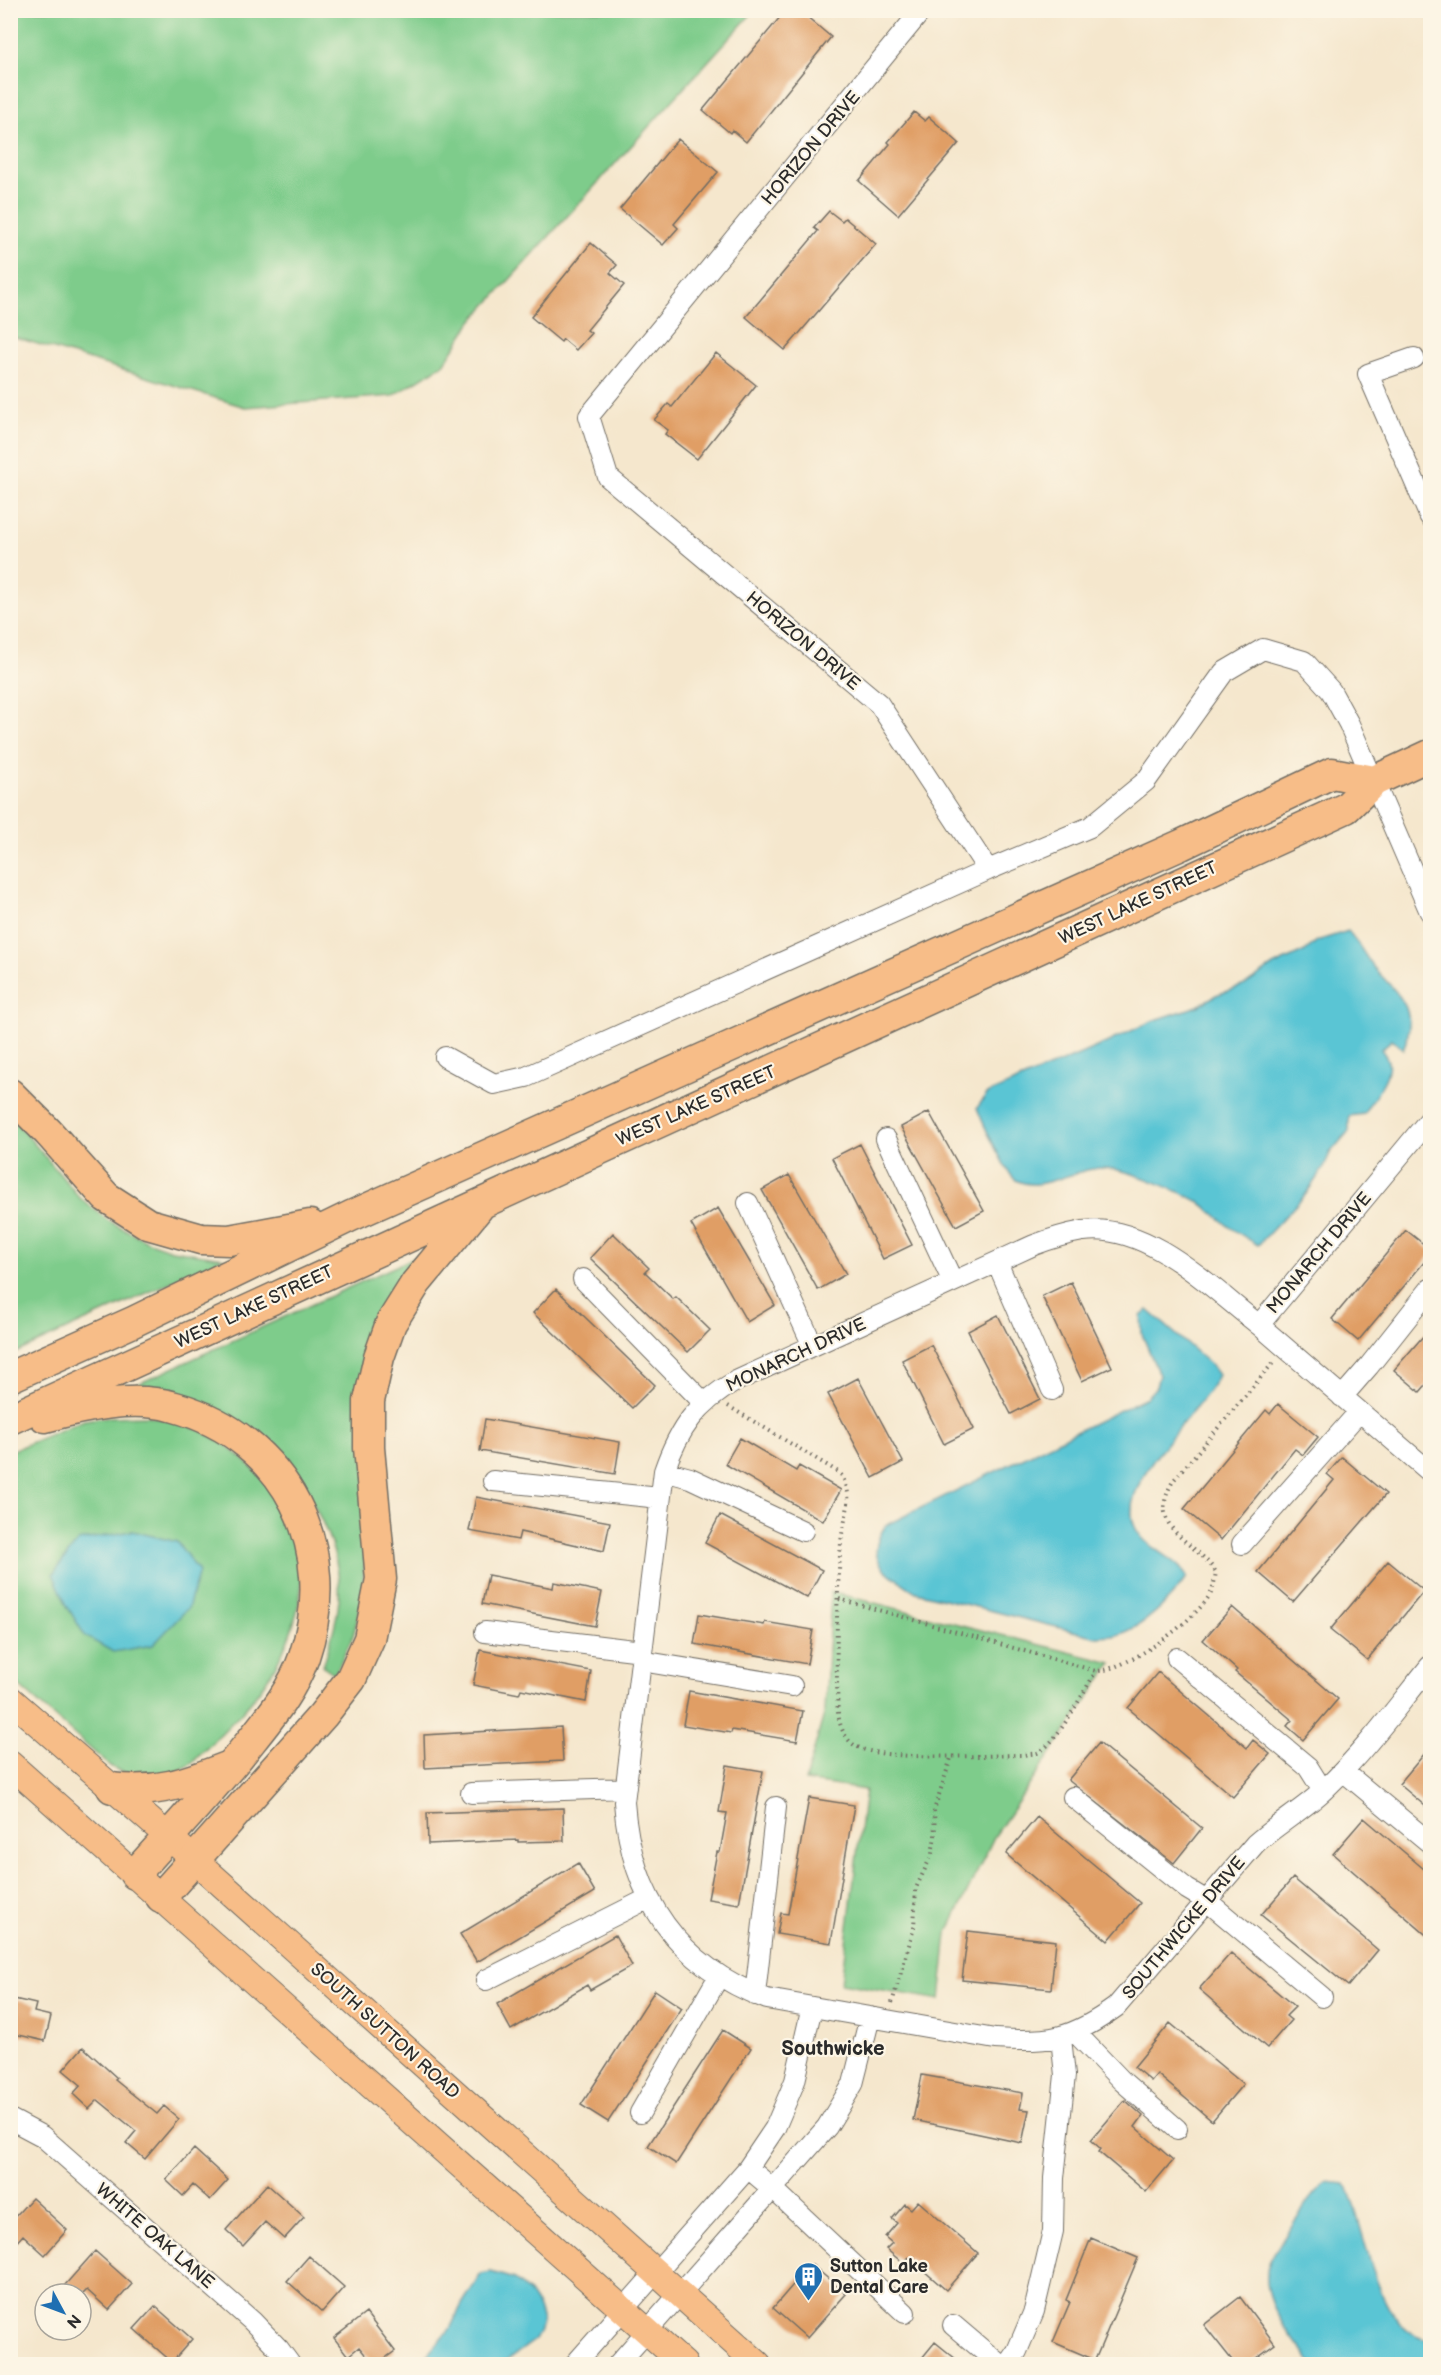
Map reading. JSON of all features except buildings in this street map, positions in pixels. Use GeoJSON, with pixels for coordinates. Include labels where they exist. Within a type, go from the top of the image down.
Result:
{"type":"FeatureCollection","features":[{"type":"Feature","properties":{"kind":"highway","name":"WEST LAKE STREET"},"geometry":{"type":"LineString","coordinates":[[10,1419],[1346,808],[1374,781],[1431,755]]}},
{"type":"Feature","properties":{"kind":"highway","name":"WEST LAKE STREET"},"geometry":{"type":"LineString","coordinates":[[10,1377],[133,1322],[351,1216],[1181,845],[1332,773],[1374,781]]}},
{"type":"Feature","properties":{"kind":"highway"},"geometry":{"type":"LineString","coordinates":[[10,1094],[48,1132],[106,1197],[148,1224],[201,1239],[229,1240],[351,1216]]}},
{"type":"Feature","properties":{"kind":"highway"},"geometry":{"type":"LineString","coordinates":[[161,1897],[323,1715],[351,1679],[369,1639],[381,1578],[369,1448],[369,1401],[379,1357],[391,1323],[416,1283],[446,1249],[481,1203]]}},
{"type":"Feature","properties":{"kind":"highway"},"geometry":{"type":"LineString","coordinates":[[10,1427],[78,1408],[138,1402],[173,1406],[204,1417],[244,1440],[283,1481],[305,1521],[315,1560],[315,1602],[304,1658],[295,1679],[278,1707],[233,1765],[135,1874]]}},
{"type":"Feature","properties":{"kind":"highway"},"geometry":{"type":"LineString","coordinates":[[112,1788],[132,1791],[155,1790],[178,1785],[233,1765]]}},
{"type":"Feature","properties":{"kind":"main road","name":"SOUTH SUTTON ROAD"},"geometry":{"type":"LineString","coordinates":[[10,1699],[194,1859],[758,2364]]}},
{"type":"Feature","properties":{"kind":"main road"},"geometry":{"type":"LineString","coordinates":[[10,1764],[684,2364]]}},
{"type":"Feature","properties":{"kind":"street","name":"HORIZON DRIVE"},"geometry":{"type":"LineString","coordinates":[[922,10],[589,416],[608,477],[879,704],[988,870]]}},
{"type":"Feature","properties":{"kind":"street"},"geometry":{"type":"LineString","coordinates":[[1414,358],[1368,374],[1431,517]]}},
{"type":"Feature","properties":{"kind":"street"},"geometry":{"type":"LineString","coordinates":[[445,1057],[495,1084],[526,1077],[988,870],[1090,827],[1146,781],[1224,672],[1263,649],[1304,661],[1331,691],[1374,781],[1406,860],[1431,912]]}},
{"type":"Feature","properties":{"kind":"street","name":"MONARCH DRIVE"},"geometry":{"type":"LineString","coordinates":[[812,2007],[755,1995],[718,1976],[685,1947],[663,1922],[649,1898],[633,1861],[626,1831],[624,1802],[664,1471],[681,1432],[694,1412],[709,1398],[736,1381],[997,1262],[1058,1236],[1085,1231],[1110,1232],[1132,1237],[1167,1254],[1259,1325],[1431,1119]]}},
{"type":"Feature","properties":{"kind":"street"},"geometry":{"type":"LineString","coordinates":[[886,1139],[953,1282]]}},
{"type":"Feature","properties":{"kind":"street"},"geometry":{"type":"LineString","coordinates":[[748,1203],[813,1346]]}},
{"type":"Feature","properties":{"kind":"street"},"geometry":{"type":"LineString","coordinates":[[997,1262],[1052,1390]]}},
{"type":"Feature","properties":{"kind":"street"},"geometry":{"type":"LineString","coordinates":[[583,1279],[709,1398]]}},
{"type":"Feature","properties":{"kind":"street"},"geometry":{"type":"LineString","coordinates":[[1342,1396],[1431,1289]]}},
{"type":"Feature","properties":{"kind":"street"},"geometry":{"type":"LineString","coordinates":[[1259,1325],[1431,1472]]}},
{"type":"Feature","properties":{"kind":"street"},"geometry":{"type":"LineString","coordinates":[[1242,1544],[1359,1412]]}},
{"type":"Feature","properties":{"kind":"street"},"geometry":{"type":"LineString","coordinates":[[664,1471],[690,1478],[803,1531]]}},
{"type":"Feature","properties":{"kind":"street"},"geometry":{"type":"LineString","coordinates":[[493,1481],[660,1498]]}},
{"type":"Feature","properties":{"kind":"street"},"geometry":{"type":"LineString","coordinates":[[485,1632],[641,1656],[792,1686]]}},
{"type":"Feature","properties":{"kind":"street"},"geometry":{"type":"LineString","coordinates":[[1178,1658],[1308,1767],[1323,1791]]}},
{"type":"Feature","properties":{"kind":"street","name":"SOUTHWICKE DRIVE"},"geometry":{"type":"LineString","coordinates":[[812,2007],[995,2039],[1032,2042],[1068,2035],[1092,2025],[1116,2007],[1255,1844],[1276,1825],[1323,1791],[1342,1772],[1431,1666]]}},
{"type":"Feature","properties":{"kind":"street"},"geometry":{"type":"LineString","coordinates":[[1342,1772],[1431,1843]]}},
{"type":"Feature","properties":{"kind":"street"},"geometry":{"type":"LineString","coordinates":[[471,1793],[626,1788]]}},
{"type":"Feature","properties":{"kind":"street"},"geometry":{"type":"LineString","coordinates":[[1073,1797],[1187,1889],[1207,1901],[1322,1997]]}},
{"type":"Feature","properties":{"kind":"street"},"geometry":{"type":"LineString","coordinates":[[755,1995],[776,1807]]}},
{"type":"Feature","properties":{"kind":"street"},"geometry":{"type":"LineString","coordinates":[[486,1980],[649,1898]]}},
{"type":"Feature","properties":{"kind":"street"},"geometry":{"type":"LineString","coordinates":[[640,2113],[718,1976]]}},
{"type":"Feature","properties":{"kind":"street"},"geometry":{"type":"LineString","coordinates":[[575,2364],[748,2168],[775,2128],[795,2081],[812,2007]]}},
{"type":"Feature","properties":{"kind":"street"},"geometry":{"type":"LineString","coordinates":[[618,2364],[648,2333],[826,2127],[853,2084],[880,2019]]}},
{"type":"Feature","properties":{"kind":"street"},"geometry":{"type":"LineString","coordinates":[[1068,2035],[1177,2129]]}},
{"type":"Feature","properties":{"kind":"street"},"geometry":{"type":"LineString","coordinates":[[1008,2364],[1017,2351],[1034,2311],[1053,2231],[1054,2178],[1068,2035]]}},
{"type":"Feature","properties":{"kind":"street","name":"WHITE OAK LANE"},"geometry":{"type":"LineString","coordinates":[[10,2119],[42,2136],[252,2321],[290,2364]]}},
{"type":"Feature","properties":{"kind":"street"},"geometry":{"type":"LineString","coordinates":[[748,2168],[773,2188],[905,2313]]}},
{"type":"Feature","properties":{"kind":"street"},"geometry":{"type":"LineString","coordinates":[[953,2325],[999,2364]]}},
{"type":"Feature","properties":{"kind":"path"},"geometry":{"type":"LineString","coordinates":[[839,1599],[1096,1671],[1108,1671],[1172,1634],[1198,1609],[1211,1591],[1216,1572],[1209,1562],[1175,1532],[1164,1518],[1164,1496],[1173,1481],[1285,1348]]}},
{"type":"Feature","properties":{"kind":"path"},"geometry":{"type":"LineString","coordinates":[[709,1398],[840,1473],[848,1485],[848,1506],[841,1541],[837,1657],[838,1714],[841,1728],[847,1739],[866,1751],[882,1755],[1023,1755],[1039,1752],[1048,1745],[1062,1726],[1096,1671]]}},
{"type":"Feature","properties":{"kind":"path"},"geometry":{"type":"LineString","coordinates":[[880,2019],[893,1993],[914,1928],[916,1888],[932,1854],[935,1836],[934,1810],[952,1755]]}},
{"type":"Feature","properties":{"kind":"green space"},"geometry":{"type":"Polygon","coordinates":[[[10,11],[754,11],[472,321],[444,364],[393,396],[245,407],[11,336],[10,11]]]}},
{"type":"Feature","properties":{"kind":"green space"},"geometry":{"type":"Polygon","coordinates":[[[10,1115],[80,1198],[109,1221],[149,1242],[172,1250],[224,1258],[11,1355],[10,1115]]]}},
{"type":"Feature","properties":{"kind":"green space"},"geometry":{"type":"Polygon","coordinates":[[[420,1255],[387,1304],[361,1605],[353,1636],[335,1674],[323,1666],[338,1608],[337,1569],[326,1531],[298,1479],[287,1464],[127,1389],[420,1255]]]}},
{"type":"Feature","properties":{"kind":"green space"},"geometry":{"type":"Polygon","coordinates":[[[149,1416],[196,1428],[220,1441],[251,1466],[276,1497],[285,1515],[293,1533],[302,1570],[299,1601],[288,1640],[262,1687],[191,1764],[171,1774],[150,1777],[130,1774],[110,1766],[11,1679],[11,1451],[84,1420],[149,1416]]]}},
{"type":"Feature","properties":{"kind":"green space"},"geometry":{"type":"Polygon","coordinates":[[[831,1592],[1112,1663],[994,1837],[947,1934],[940,2000],[841,1983],[865,1790],[805,1781],[825,1711],[831,1592]]]}},
{"type":"Feature","properties":{"kind":"water"},"geometry":{"type":"Polygon","coordinates":[[[1348,931],[1371,964],[1404,1004],[1408,1014],[1408,1036],[1403,1049],[1392,1040],[1381,1049],[1387,1060],[1387,1074],[1364,1114],[1349,1116],[1349,1131],[1330,1153],[1324,1167],[1306,1194],[1258,1245],[1231,1228],[1199,1202],[1132,1174],[1101,1168],[1038,1184],[1027,1184],[1016,1180],[1006,1168],[977,1108],[987,1094],[1152,1021],[1198,1006],[1216,995],[1245,985],[1273,966],[1305,951],[1317,941],[1348,931]]]}},
{"type":"Feature","properties":{"kind":"water"},"geometry":{"type":"Polygon","coordinates":[[[1148,1310],[1210,1364],[1218,1375],[1147,1470],[1136,1490],[1132,1509],[1135,1527],[1146,1542],[1176,1563],[1187,1577],[1165,1603],[1147,1619],[1127,1631],[1115,1636],[1097,1637],[916,1592],[896,1579],[881,1565],[876,1548],[886,1525],[1147,1397],[1156,1387],[1159,1375],[1142,1334],[1141,1316],[1148,1310]]]}},
{"type":"Feature","properties":{"kind":"water"},"geometry":{"type":"Polygon","coordinates":[[[132,1531],[177,1542],[199,1572],[188,1608],[153,1645],[113,1652],[85,1636],[67,1606],[53,1574],[78,1541],[132,1531]]]}},
{"type":"Feature","properties":{"kind":"water"},"geometry":{"type":"Polygon","coordinates":[[[1326,2182],[1346,2184],[1385,2299],[1397,2319],[1412,2334],[1430,2340],[1430,2364],[1313,2364],[1280,2319],[1269,2293],[1268,2266],[1298,2216],[1326,2182]]]}},
{"type":"Feature","properties":{"kind":"water"},"geometry":{"type":"Polygon","coordinates":[[[491,2272],[514,2279],[528,2291],[539,2308],[542,2318],[540,2331],[535,2340],[502,2364],[419,2364],[450,2329],[462,2304],[481,2274],[491,2272]]]}},
{"type":"Feature","properties":{"kind":"place","name":"Sutton Lake Dental Care"},"geometry":{"type":"Point","coordinates":[809,2302]}},
{"type":"Feature","properties":{"kind":"district","name":"Southwicke"},"geometry":{"type":"Point","coordinates":[833,2049]}}]}
